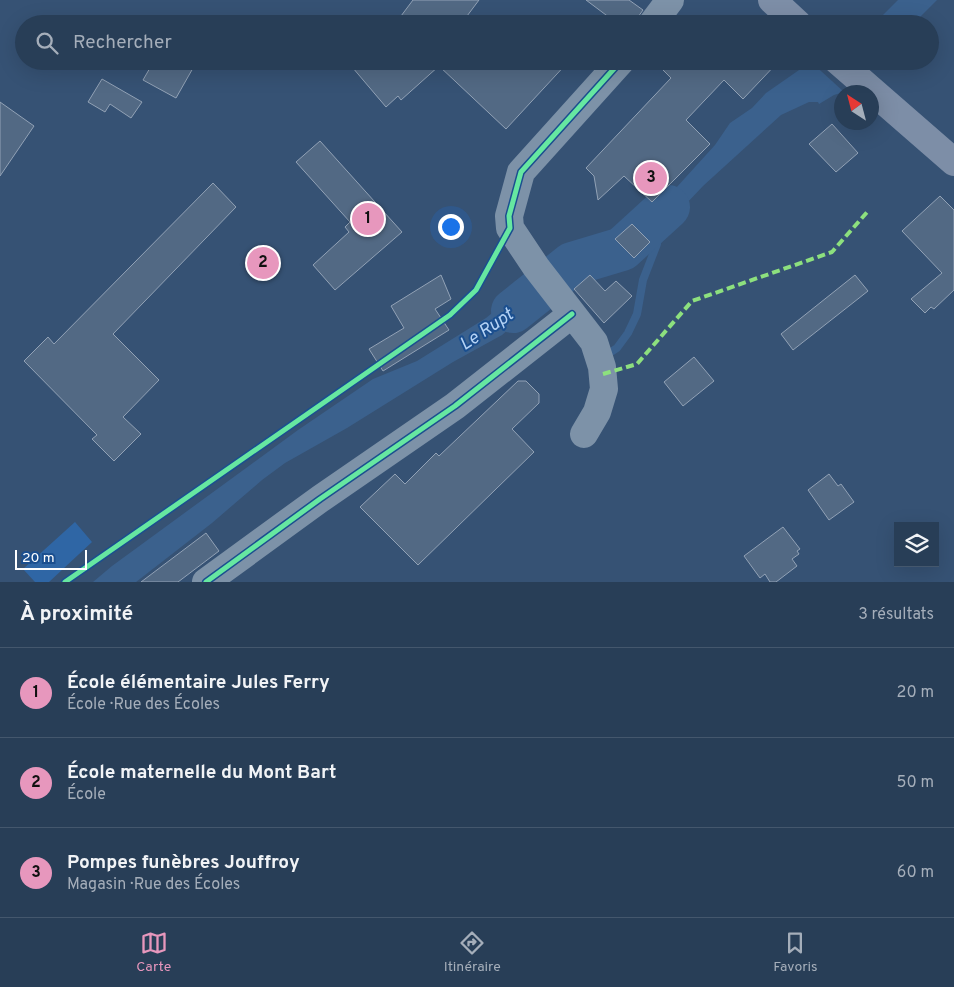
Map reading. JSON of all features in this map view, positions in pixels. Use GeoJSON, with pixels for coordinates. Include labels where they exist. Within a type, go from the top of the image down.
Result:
{"type":"FeatureCollection","features":[{"type":"Feature","properties":{"kind":"main road"},"geometry":{"type":"LineString","coordinates":[[772,0],[788,15]]}},
{"type":"Feature","properties":{"kind":"main road"},"geometry":{"type":"LineString","coordinates":[[849,70],[954,162]]}},
{"type":"Feature","properties":{"kind":"street"},"geometry":{"type":"LineString","coordinates":[[659,15],[670,0]]}},
{"type":"Feature","properties":{"kind":"street"},"geometry":{"type":"LineString","coordinates":[[584,434],[597,412],[604,389],[602,366],[594,342],[536,267],[510,228],[509,216],[521,172],[613,70]]}},
{"type":"Feature","properties":{"kind":"street"},"geometry":{"type":"LineString","coordinates":[[206,582],[320,499],[455,406],[565,305]]}},
{"type":"Feature","properties":{"kind":"shaded area"},"geometry":{"type":"Polygon","coordinates":[[[75,522],[92,542],[49,582],[35,582],[23,569],[75,522]]]}},
{"type":"Feature","properties":{"kind":"water"},"geometry":{"type":"Polygon","coordinates":[[[898,0],[937,0],[922,15],[883,15],[898,0]]]}},
{"type":"Feature","properties":{"kind":"water"},"geometry":{"type":"Polygon","coordinates":[[[799,70],[864,70],[850,85],[834,85],[834,95],[819,104],[818,102],[809,102],[781,115],[703,186],[650,242],[632,224],[654,210],[666,199],[715,145],[730,123],[752,108],[766,93],[799,70]]]}},
{"type":"Feature","properties":{"kind":"water"},"geometry":{"type":"Polygon","coordinates":[[[536,277],[543,299],[502,335],[453,362],[347,428],[285,463],[136,582],[93,582],[112,566],[298,430],[373,379],[417,361],[486,318],[536,277]]]}},
{"type":"Feature","properties":{"kind":"pier"},"geometry":{"type":"Polygon","coordinates":[[[820,70],[864,70],[850,85],[836,85],[820,70]]]}},
{"type":"Feature","properties":{"kind":"building"},"geometry":{"type":"Polygon","coordinates":[[[413,0],[479,0],[468,15],[402,15],[413,0]]]}},
{"type":"Feature","properties":{"kind":"building"},"geometry":{"type":"Polygon","coordinates":[[[586,0],[629,0],[643,10],[639,15],[606,15],[586,0]]]}},
{"type":"Feature","properties":{"kind":"building"},"geometry":{"type":"Polygon","coordinates":[[[149,70],[192,70],[176,98],[143,80],[149,70]]]}},
{"type":"Feature","properties":{"kind":"building"},"geometry":{"type":"Polygon","coordinates":[[[355,70],[435,70],[401,100],[398,96],[386,107],[355,70]]]}},
{"type":"Feature","properties":{"kind":"building"},"geometry":{"type":"Polygon","coordinates":[[[443,70],[561,70],[506,129],[443,70]]]}},
{"type":"Feature","properties":{"kind":"building"},"geometry":{"type":"Polygon","coordinates":[[[663,70],[770,70],[743,99],[724,80],[686,120],[710,144],[652,202],[624,176],[598,200],[594,176],[586,168],[671,78],[663,70]]]}},
{"type":"Feature","properties":{"kind":"building"},"geometry":{"type":"Polygon","coordinates":[[[102,79],[142,102],[131,118],[110,104],[105,112],[88,102],[102,79]]]}},
{"type":"Feature","properties":{"kind":"building"},"geometry":{"type":"Polygon","coordinates":[[[0,102],[34,126],[0,176],[0,102]]]}},
{"type":"Feature","properties":{"kind":"building"},"geometry":{"type":"Polygon","coordinates":[[[832,124],[834,130],[837,130],[858,153],[836,172],[809,144],[832,124]]]}},
{"type":"Feature","properties":{"kind":"building"},"geometry":{"type":"Polygon","coordinates":[[[320,141],[402,232],[335,290],[313,265],[349,232],[345,227],[350,222],[296,162],[320,141]]]}},
{"type":"Feature","properties":{"kind":"building"},"geometry":{"type":"Polygon","coordinates":[[[213,183],[236,207],[113,334],[159,380],[123,417],[141,434],[114,461],[92,439],[97,435],[24,361],[48,337],[54,344],[213,183]]]}},
{"type":"Feature","properties":{"kind":"building"},"geometry":{"type":"Polygon","coordinates":[[[940,196],[954,210],[954,290],[934,309],[931,307],[925,313],[911,299],[942,273],[902,231],[940,196]]]}},
{"type":"Feature","properties":{"kind":"building"},"geometry":{"type":"Polygon","coordinates":[[[632,224],[650,242],[634,258],[615,239],[632,224]]]}},
{"type":"Feature","properties":{"kind":"building"},"geometry":{"type":"Polygon","coordinates":[[[441,275],[451,299],[435,309],[449,330],[383,371],[369,349],[404,328],[391,306],[441,275]]]}},
{"type":"Feature","properties":{"kind":"building"},"geometry":{"type":"Polygon","coordinates":[[[590,275],[605,291],[616,281],[632,296],[604,323],[574,289],[590,275]]]}},
{"type":"Feature","properties":{"kind":"building"},"geometry":{"type":"Polygon","coordinates":[[[855,275],[868,291],[793,350],[781,334],[855,275]]]}},
{"type":"Feature","properties":{"kind":"building"},"geometry":{"type":"Polygon","coordinates":[[[694,357],[714,381],[683,406],[664,382],[694,357]]]}},
{"type":"Feature","properties":{"kind":"building"},"geometry":{"type":"Polygon","coordinates":[[[518,381],[526,381],[539,394],[539,403],[512,429],[534,452],[418,565],[360,507],[395,474],[405,484],[436,453],[439,456],[518,381]]]}},
{"type":"Feature","properties":{"kind":"building"},"geometry":{"type":"Polygon","coordinates":[[[829,474],[838,486],[841,484],[854,502],[829,520],[808,490],[829,474]]]}},
{"type":"Feature","properties":{"kind":"building"},"geometry":{"type":"Polygon","coordinates":[[[783,527],[800,549],[797,551],[799,554],[792,559],[797,566],[776,582],[770,582],[765,574],[760,578],[744,556],[783,527]]]}},
{"type":"Feature","properties":{"kind":"building"},"geometry":{"type":"Polygon","coordinates":[[[206,533],[219,551],[178,582],[141,582],[206,533]]]}},
{"type":"Feature","properties":{"kind":"waterway","name":"Le Rupt"},"geometry":{"type":"LineString","coordinates":[[513,311],[572,264],[622,249],[668,207]]}},
{"type":"Feature","properties":{"kind":"waterway"},"geometry":{"type":"LineString","coordinates":[[608,354],[617,348],[628,333],[637,314],[643,280],[657,244],[659,222]]}},
{"type":"Feature","properties":{"kind":"marked path"},"geometry":{"type":"LineString","coordinates":[[603,374],[637,364],[692,301],[832,252],[869,210]]}},
{"type":"Feature","properties":{"kind":"cycle path"},"geometry":{"type":"LineString","coordinates":[[65,582],[450,315],[476,290],[510,228],[509,216],[521,172],[613,70]]}},
{"type":"Feature","properties":{"kind":"cycle path"},"geometry":{"type":"LineString","coordinates":[[206,582],[320,499],[455,406],[572,314]]}},
{"type":"Feature","properties":{"kind":"place","name":"Pompes funèbres Jouffroy"},"geometry":{"type":"Point","coordinates":[651,178]}},
{"type":"Feature","properties":{"kind":"place","name":"École élémentaire Jules Ferry"},"geometry":{"type":"Point","coordinates":[368,219]}},
{"type":"Feature","properties":{"kind":"place","name":"École maternelle du Mont Bart"},"geometry":{"type":"Point","coordinates":[263,263]}}]}
